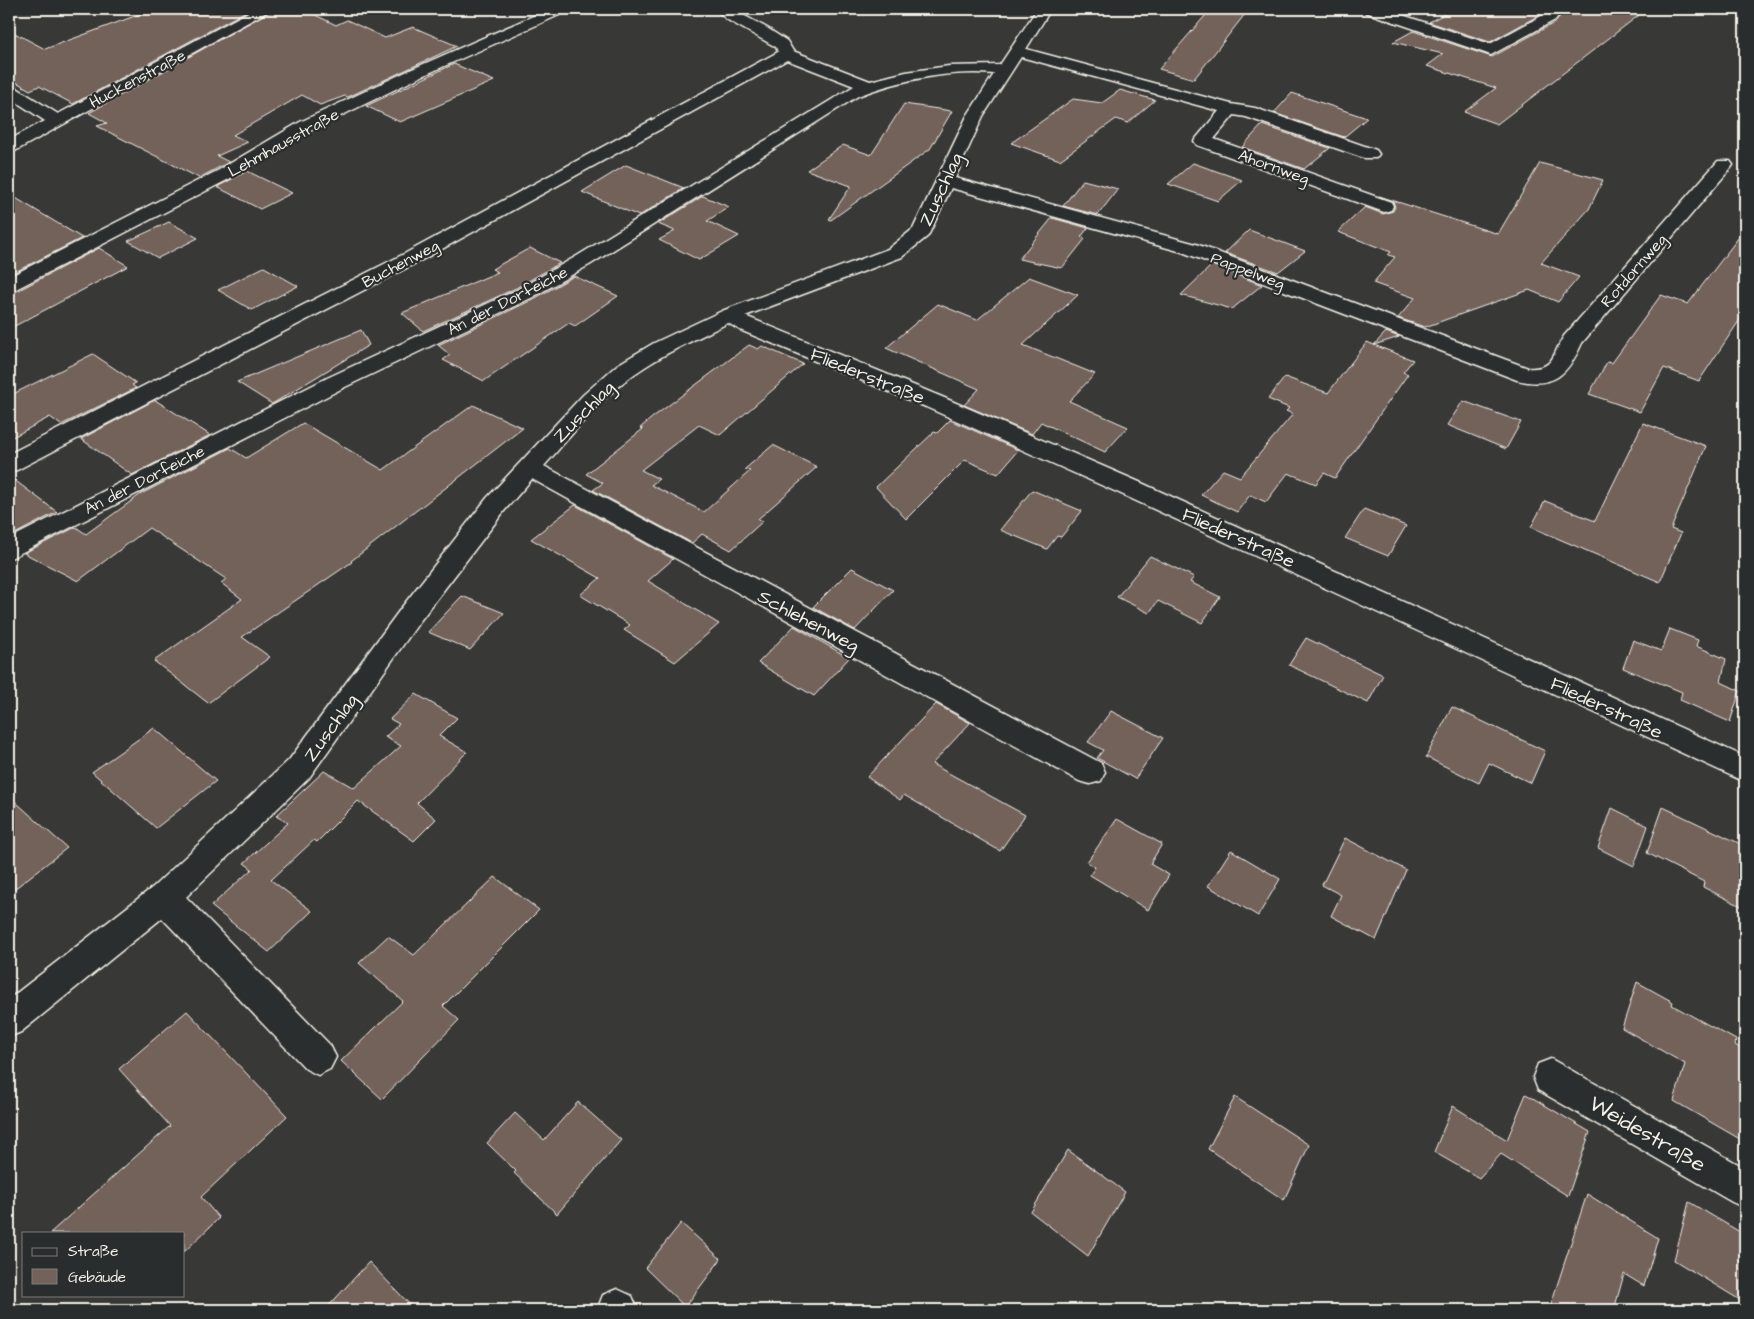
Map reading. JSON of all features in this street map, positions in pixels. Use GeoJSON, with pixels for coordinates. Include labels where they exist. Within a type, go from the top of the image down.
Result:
{"type":"FeatureCollection","features":[{"type":"Feature","properties":{"kind":"street","name":"Huckenstraße"},"geometry":{"type":"LineString","coordinates":[[9,147],[265,9]]}},
{"type":"Feature","properties":{"kind":"street","name":"Lehmhausstraße"},"geometry":{"type":"LineString","coordinates":[[9,284],[225,174],[306,126],[416,72],[561,9]]}},
{"type":"Feature","properties":{"kind":"street"},"geometry":{"type":"LineString","coordinates":[[723,9],[731,16],[762,31],[782,44],[787,54],[803,62],[868,86]]}},
{"type":"Feature","properties":{"kind":"street","name":"Zuschlag"},"geometry":{"type":"LineString","coordinates":[[9,1020],[164,897],[299,769],[411,614],[528,467],[591,400],[625,370],[662,348],[729,315],[895,253],[920,232],[975,116],[1044,9]]}},
{"type":"Feature","properties":{"kind":"street"},"geometry":{"type":"LineString","coordinates":[[1370,9],[1491,50],[1550,17],[1554,12],[1553,9]]}},
{"type":"Feature","properties":{"kind":"street","name":"Buchenweg"},"geometry":{"type":"LineString","coordinates":[[9,464],[413,257],[735,84],[787,54]]}},
{"type":"Feature","properties":{"kind":"street"},"geometry":{"type":"LineString","coordinates":[[1010,60],[1249,112],[1370,154]]}},
{"type":"Feature","properties":{"kind":"street","name":"An der Dorfeiche"},"geometry":{"type":"LineString","coordinates":[[9,550],[327,387],[524,294],[584,260],[852,94],[868,86],[1010,60]]}},
{"type":"Feature","properties":{"kind":"street"},"geometry":{"type":"LineString","coordinates":[[9,90],[57,120]]}},
{"type":"Feature","properties":{"kind":"street","name":"Ahornweg"},"geometry":{"type":"LineString","coordinates":[[1230,109],[1203,141],[1384,206]]}},
{"type":"Feature","properties":{"kind":"street","name":"Rotdornweg"},"geometry":{"type":"LineString","coordinates":[[1545,376],[1552,374],[1561,364],[1572,341],[1584,326],[1724,164]]}},
{"type":"Feature","properties":{"kind":"street","name":"Pappelweg"},"geometry":{"type":"LineString","coordinates":[[944,180],[1189,248],[1525,374],[1545,376]]}},
{"type":"Feature","properties":{"kind":"street","name":"Fliederstraße"},"geometry":{"type":"LineString","coordinates":[[729,315],[746,326],[934,402],[1128,487],[1745,770]]}},
{"type":"Feature","properties":{"kind":"street","name":"Schlehenweg"},"geometry":{"type":"LineString","coordinates":[[528,467],[1090,772]]}},
{"type":"Feature","properties":{"kind":"street"},"geometry":{"type":"LineString","coordinates":[[164,897],[318,1057]]}},
{"type":"Feature","properties":{"kind":"street","name":"Weidestraße"},"geometry":{"type":"LineString","coordinates":[[1551,1077],[1745,1189]]}},
{"type":"Feature","properties":{"kind":"building"},"geometry":{"type":"Polygon","coordinates":[[[154,9],[250,9],[73,104],[39,86],[30,90],[9,78],[9,30],[45,49],[154,9]]]}},
{"type":"Feature","properties":{"kind":"building"},"geometry":{"type":"Polygon","coordinates":[[[274,9],[303,9],[336,25],[347,20],[385,38],[413,27],[457,46],[348,97],[345,96],[320,105],[302,95],[233,135],[248,142],[217,156],[229,162],[199,178],[97,126],[107,123],[89,113],[274,9]]]}},
{"type":"Feature","properties":{"kind":"building"},"geometry":{"type":"Polygon","coordinates":[[[1211,9],[1249,9],[1194,79],[1159,69],[1211,9]]]}},
{"type":"Feature","properties":{"kind":"building"},"geometry":{"type":"Polygon","coordinates":[[[1454,9],[1544,9],[1543,13],[1490,42],[1429,22],[1454,9]]]}},
{"type":"Feature","properties":{"kind":"building"},"geometry":{"type":"Polygon","coordinates":[[[1562,9],[1647,9],[1497,124],[1464,112],[1496,88],[1427,66],[1443,54],[1393,42],[1413,31],[1492,57],[1556,22],[1562,13],[1562,9]]]}},
{"type":"Feature","properties":{"kind":"building"},"geometry":{"type":"Polygon","coordinates":[[[454,64],[494,81],[400,122],[366,106],[454,64]]]}},
{"type":"Feature","properties":{"kind":"building"},"geometry":{"type":"Polygon","coordinates":[[[1120,90],[1155,100],[1128,123],[1116,119],[1060,160],[1011,143],[1073,99],[1102,103],[1120,90]]]}},
{"type":"Feature","properties":{"kind":"building"},"geometry":{"type":"Polygon","coordinates":[[[1292,93],[1367,118],[1344,137],[1274,113],[1292,93]]]}},
{"type":"Feature","properties":{"kind":"building"},"geometry":{"type":"Polygon","coordinates":[[[904,104],[952,111],[930,149],[831,220],[829,219],[851,186],[807,170],[843,145],[871,155],[904,104]]]}},
{"type":"Feature","properties":{"kind":"building"},"geometry":{"type":"Polygon","coordinates":[[[1262,125],[1330,148],[1304,169],[1242,147],[1262,125]]]}},
{"type":"Feature","properties":{"kind":"building"},"geometry":{"type":"Polygon","coordinates":[[[1193,163],[1242,180],[1218,201],[1168,184],[1193,163]]]}},
{"type":"Feature","properties":{"kind":"building"},"geometry":{"type":"Polygon","coordinates":[[[1540,163],[1603,180],[1589,209],[1541,263],[1579,277],[1558,302],[1529,290],[1425,327],[1398,318],[1415,298],[1373,283],[1395,257],[1388,255],[1391,252],[1338,232],[1365,207],[1383,214],[1393,211],[1395,207],[1393,201],[1379,196],[1498,234],[1540,163]]]}},
{"type":"Feature","properties":{"kind":"building"},"geometry":{"type":"Polygon","coordinates":[[[626,165],[684,188],[639,216],[582,192],[626,165]]]}},
{"type":"Feature","properties":{"kind":"building"},"geometry":{"type":"Polygon","coordinates":[[[247,171],[292,193],[260,209],[217,187],[247,171]]]}},
{"type":"Feature","properties":{"kind":"building"},"geometry":{"type":"Polygon","coordinates":[[[1083,180],[1118,189],[1098,215],[1063,206],[1083,180]]]}},
{"type":"Feature","properties":{"kind":"building"},"geometry":{"type":"Polygon","coordinates":[[[9,194],[82,238],[9,275],[9,194]]]}},
{"type":"Feature","properties":{"kind":"building"},"geometry":{"type":"Polygon","coordinates":[[[703,196],[729,207],[707,221],[739,236],[699,260],[659,240],[675,231],[658,224],[703,196]]]}},
{"type":"Feature","properties":{"kind":"building"},"geometry":{"type":"Polygon","coordinates":[[[1052,218],[1088,228],[1081,237],[1085,239],[1062,268],[1019,259],[1052,218]]]}},
{"type":"Feature","properties":{"kind":"building"},"geometry":{"type":"Polygon","coordinates":[[[169,222],[198,238],[158,258],[128,241],[169,222]]]}},
{"type":"Feature","properties":{"kind":"building"},"geometry":{"type":"Polygon","coordinates":[[[1745,229],[1745,312],[1699,381],[1664,368],[1640,412],[1589,394],[1607,362],[1612,363],[1661,295],[1688,304],[1745,229]]]}},
{"type":"Feature","properties":{"kind":"building"},"geometry":{"type":"Polygon","coordinates":[[[1249,230],[1305,251],[1278,272],[1225,253],[1249,230]]]}},
{"type":"Feature","properties":{"kind":"building"},"geometry":{"type":"Polygon","coordinates":[[[99,248],[128,266],[9,329],[9,293],[17,291],[99,248]]]}},
{"type":"Feature","properties":{"kind":"building"},"geometry":{"type":"Polygon","coordinates":[[[530,248],[560,263],[516,288],[423,331],[402,313],[498,272],[492,269],[530,248]]]}},
{"type":"Feature","properties":{"kind":"building"},"geometry":{"type":"Polygon","coordinates":[[[1212,265],[1262,285],[1232,309],[1181,295],[1212,265]]]}},
{"type":"Feature","properties":{"kind":"building"},"geometry":{"type":"Polygon","coordinates":[[[264,267],[298,286],[252,310],[218,290],[264,267]]]}},
{"type":"Feature","properties":{"kind":"building"},"geometry":{"type":"Polygon","coordinates":[[[574,276],[618,296],[575,326],[569,323],[484,381],[443,360],[450,355],[438,345],[532,300],[574,276]]]}},
{"type":"Feature","properties":{"kind":"building"},"geometry":{"type":"Polygon","coordinates":[[[1029,277],[1078,295],[1023,345],[1095,374],[1069,401],[1128,427],[1105,452],[1041,422],[1032,434],[964,405],[979,389],[886,348],[938,304],[977,320],[1029,277]]]}},
{"type":"Feature","properties":{"kind":"building"},"geometry":{"type":"Polygon","coordinates":[[[361,330],[369,345],[272,404],[237,382],[361,330]]]}},
{"type":"Feature","properties":{"kind":"building"},"geometry":{"type":"Polygon","coordinates":[[[1386,332],[1399,337],[1374,345],[1386,332]]]}},
{"type":"Feature","properties":{"kind":"building"},"geometry":{"type":"Polygon","coordinates":[[[1367,342],[1413,360],[1403,372],[1408,374],[1335,478],[1324,473],[1316,484],[1288,473],[1266,502],[1250,495],[1237,512],[1201,495],[1223,470],[1240,477],[1293,414],[1286,411],[1289,408],[1268,399],[1285,377],[1328,393],[1367,342]]]}},
{"type":"Feature","properties":{"kind":"building"},"geometry":{"type":"Polygon","coordinates":[[[749,345],[758,349],[762,346],[803,364],[720,435],[699,425],[641,470],[659,479],[651,485],[704,512],[750,471],[745,469],[773,445],[817,467],[758,519],[763,521],[731,550],[702,534],[692,543],[593,490],[603,483],[586,474],[643,429],[640,428],[653,417],[749,345]]]}},
{"type":"Feature","properties":{"kind":"building"},"geometry":{"type":"Polygon","coordinates":[[[93,354],[136,383],[132,385],[136,388],[61,425],[50,417],[9,439],[9,396],[93,354]]]}},
{"type":"Feature","properties":{"kind":"building"},"geometry":{"type":"Polygon","coordinates":[[[155,400],[210,435],[132,475],[81,439],[155,400]]]}},
{"type":"Feature","properties":{"kind":"building"},"geometry":{"type":"Polygon","coordinates":[[[1463,401],[1521,422],[1506,449],[1447,425],[1463,401]]]}},
{"type":"Feature","properties":{"kind":"building"},"geometry":{"type":"Polygon","coordinates":[[[473,405],[523,428],[352,562],[242,637],[270,657],[208,703],[154,661],[242,599],[221,583],[226,579],[149,528],[78,581],[24,553],[76,527],[86,534],[141,494],[230,448],[246,458],[303,423],[383,470],[473,405]]]}},
{"type":"Feature","properties":{"kind":"building"},"geometry":{"type":"Polygon","coordinates":[[[950,420],[1018,450],[998,474],[965,460],[906,519],[876,487],[934,432],[937,433],[950,420]]]}},
{"type":"Feature","properties":{"kind":"building"},"geometry":{"type":"Polygon","coordinates":[[[1643,423],[1706,446],[1671,529],[1681,533],[1660,582],[1531,527],[1545,501],[1595,521],[1643,423]]]}},
{"type":"Feature","properties":{"kind":"building"},"geometry":{"type":"Polygon","coordinates":[[[9,476],[57,512],[9,537],[9,476]]]}},
{"type":"Feature","properties":{"kind":"building"},"geometry":{"type":"Polygon","coordinates":[[[1032,490],[1082,511],[1061,537],[1057,536],[1047,549],[1000,530],[1032,490]]]}},
{"type":"Feature","properties":{"kind":"building"},"geometry":{"type":"Polygon","coordinates":[[[575,505],[673,559],[648,581],[719,624],[675,662],[624,630],[630,625],[580,595],[600,578],[531,539],[575,505]]]}},
{"type":"Feature","properties":{"kind":"building"},"geometry":{"type":"Polygon","coordinates":[[[1364,509],[1406,526],[1388,556],[1345,538],[1364,509]]]}},
{"type":"Feature","properties":{"kind":"building"},"geometry":{"type":"Polygon","coordinates":[[[1150,556],[1194,577],[1190,582],[1220,597],[1202,623],[1158,601],[1149,613],[1117,597],[1150,556]]]}},
{"type":"Feature","properties":{"kind":"building"},"geometry":{"type":"Polygon","coordinates":[[[852,568],[893,590],[855,630],[813,607],[852,568]]]}},
{"type":"Feature","properties":{"kind":"building"},"geometry":{"type":"Polygon","coordinates":[[[462,596],[504,613],[470,650],[428,632],[462,596]]]}},
{"type":"Feature","properties":{"kind":"building"},"geometry":{"type":"Polygon","coordinates":[[[794,626],[849,658],[814,696],[758,663],[794,626]]]}},
{"type":"Feature","properties":{"kind":"building"},"geometry":{"type":"Polygon","coordinates":[[[1670,629],[1698,640],[1696,646],[1726,659],[1721,682],[1740,691],[1730,722],[1680,700],[1682,692],[1623,668],[1633,640],[1661,651],[1670,629]]]}},
{"type":"Feature","properties":{"kind":"building"},"geometry":{"type":"Polygon","coordinates":[[[1306,638],[1383,675],[1368,703],[1289,665],[1306,638]]]}},
{"type":"Feature","properties":{"kind":"building"},"geometry":{"type":"Polygon","coordinates":[[[416,694],[457,718],[439,736],[467,752],[417,803],[436,819],[414,841],[358,801],[317,842],[314,840],[271,880],[312,911],[269,952],[211,906],[252,869],[244,863],[288,823],[276,816],[324,771],[354,788],[401,746],[385,737],[399,724],[390,719],[416,694]]]}},
{"type":"Feature","properties":{"kind":"building"},"geometry":{"type":"Polygon","coordinates":[[[936,704],[970,723],[932,764],[1025,815],[1000,851],[904,795],[900,800],[867,777],[936,704]]]}},
{"type":"Feature","properties":{"kind":"building"},"geometry":{"type":"Polygon","coordinates":[[[1452,707],[1545,751],[1531,783],[1489,763],[1479,783],[1426,757],[1452,707]]]}},
{"type":"Feature","properties":{"kind":"building"},"geometry":{"type":"Polygon","coordinates":[[[1111,711],[1163,738],[1135,779],[1097,758],[1103,750],[1088,742],[1111,711]]]}},
{"type":"Feature","properties":{"kind":"building"},"geometry":{"type":"Polygon","coordinates":[[[154,728],[216,781],[156,828],[92,772],[154,728]]]}},
{"type":"Feature","properties":{"kind":"building"},"geometry":{"type":"Polygon","coordinates":[[[9,796],[67,848],[9,893],[9,796]]]}},
{"type":"Feature","properties":{"kind":"building"},"geometry":{"type":"Polygon","coordinates":[[[1663,807],[1745,846],[1745,908],[1703,887],[1704,882],[1647,853],[1663,807]]]}},
{"type":"Feature","properties":{"kind":"building"},"geometry":{"type":"Polygon","coordinates":[[[1612,808],[1648,826],[1634,866],[1598,848],[1612,808]]]}},
{"type":"Feature","properties":{"kind":"building"},"geometry":{"type":"Polygon","coordinates":[[[1117,819],[1162,844],[1150,864],[1169,875],[1148,910],[1090,875],[1095,867],[1087,862],[1117,819]]]}},
{"type":"Feature","properties":{"kind":"building"},"geometry":{"type":"Polygon","coordinates":[[[1345,838],[1406,870],[1376,940],[1331,916],[1341,895],[1322,885],[1345,838]]]}},
{"type":"Feature","properties":{"kind":"building"},"geometry":{"type":"Polygon","coordinates":[[[1231,850],[1280,879],[1258,916],[1208,886],[1231,850]]]}},
{"type":"Feature","properties":{"kind":"building"},"geometry":{"type":"Polygon","coordinates":[[[495,877],[539,910],[443,1006],[459,1020],[382,1099],[341,1061],[403,1001],[359,963],[388,936],[414,955],[495,877]]]}},
{"type":"Feature","properties":{"kind":"building"},"geometry":{"type":"Polygon","coordinates":[[[1637,982],[1673,1002],[1672,1005],[1736,1040],[1735,1045],[1745,1051],[1745,1142],[1674,1101],[1685,1064],[1622,1028],[1637,982]]]}},
{"type":"Feature","properties":{"kind":"building"},"geometry":{"type":"Polygon","coordinates":[[[187,1011],[287,1116],[201,1197],[219,1218],[185,1251],[185,1232],[51,1232],[170,1126],[119,1069],[187,1011]]]}},
{"type":"Feature","properties":{"kind":"building"},"geometry":{"type":"Polygon","coordinates":[[[1526,1094],[1590,1132],[1568,1196],[1501,1154],[1479,1178],[1434,1152],[1453,1106],[1507,1140],[1526,1094]]]}},
{"type":"Feature","properties":{"kind":"building"},"geometry":{"type":"Polygon","coordinates":[[[1235,1097],[1309,1145],[1284,1200],[1208,1149],[1235,1097]]]}},
{"type":"Feature","properties":{"kind":"building"},"geometry":{"type":"Polygon","coordinates":[[[578,1102],[621,1140],[557,1214],[514,1173],[516,1171],[487,1143],[515,1113],[544,1140],[578,1102]]]}},
{"type":"Feature","properties":{"kind":"building"},"geometry":{"type":"Polygon","coordinates":[[[1068,1150],[1125,1192],[1088,1256],[1031,1212],[1068,1150]]]}},
{"type":"Feature","properties":{"kind":"building"},"geometry":{"type":"Polygon","coordinates":[[[1587,1194],[1658,1238],[1644,1286],[1624,1274],[1614,1310],[1549,1310],[1587,1194]]]}},
{"type":"Feature","properties":{"kind":"building"},"geometry":{"type":"Polygon","coordinates":[[[1689,1202],[1745,1235],[1745,1303],[1674,1260],[1689,1202]]]}},
{"type":"Feature","properties":{"kind":"building"},"geometry":{"type":"Polygon","coordinates":[[[681,1223],[721,1259],[685,1307],[645,1268],[681,1223]]]}},
{"type":"Feature","properties":{"kind":"building"},"geometry":{"type":"Polygon","coordinates":[[[369,1262],[415,1310],[325,1310],[369,1262]]]}}]}
